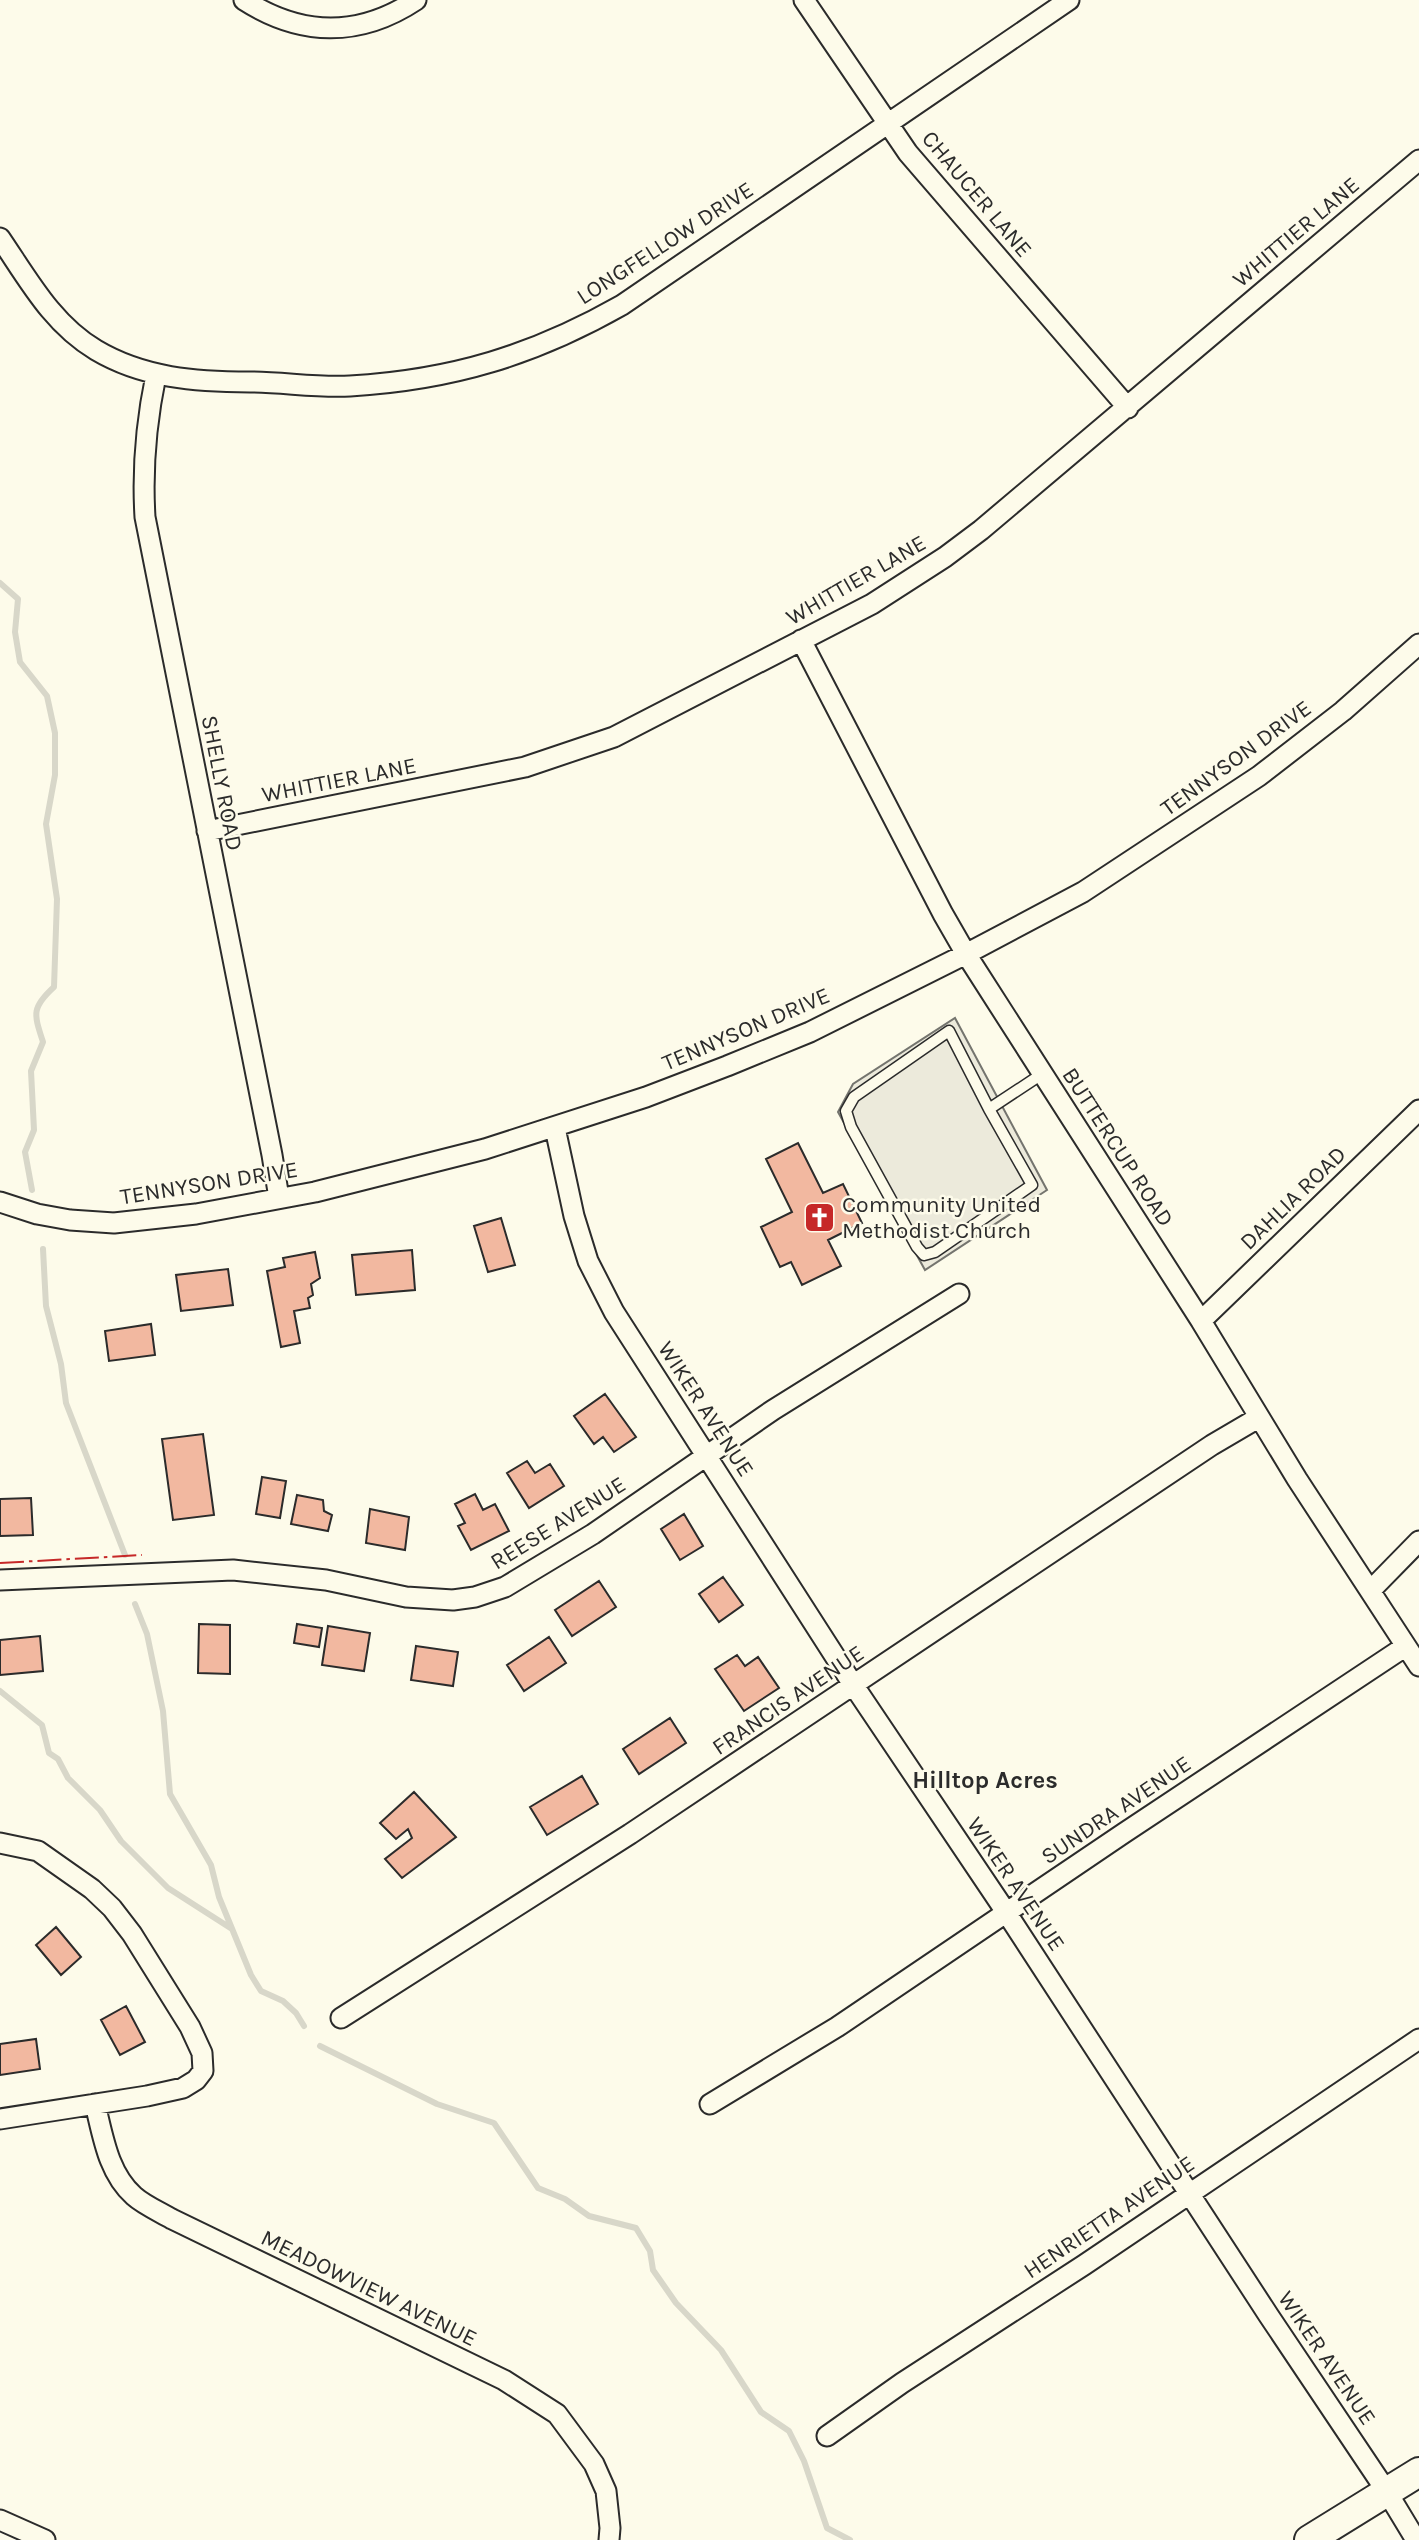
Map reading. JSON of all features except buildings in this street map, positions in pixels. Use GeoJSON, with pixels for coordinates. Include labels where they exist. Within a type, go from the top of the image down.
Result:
{"type":"FeatureCollection","features":[{"type":"Feature","properties":{"kind":"main road"},"geometry":{"type":"LineString","coordinates":[[1309,2540],[1419,2472]]}},
{"type":"Feature","properties":{"kind":"street"},"geometry":{"type":"LineString","coordinates":[[244,0],[266,14],[283,20],[312,27],[340,28],[373,22],[416,0]]}},
{"type":"Feature","properties":{"kind":"street","name":"CHAUCER LANE"},"geometry":{"type":"LineString","coordinates":[[804,0],[908,153],[1128,408]]}},
{"type":"Feature","properties":{"kind":"street","name":"LONGFELLOW DRIVE"},"geometry":{"type":"LineString","coordinates":[[0,238],[44,303],[68,329],[94,349],[115,360],[156,375],[203,381],[348,386],[421,380],[488,364],[543,345],[622,305],[1069,0]]}},
{"type":"Feature","properties":{"kind":"street","name":"WHITTIER LANE"},"geometry":{"type":"LineString","coordinates":[[206,831],[524,767],[578,751],[642,724],[872,604],[945,557],[981,530],[1419,160]]}},
{"type":"Feature","properties":{"kind":"street","name":"SHELLY ROAD"},"geometry":{"type":"LineString","coordinates":[[156,375],[146,422],[142,480],[145,517],[279,1198]]}},
{"type":"Feature","properties":{"kind":"street","name":"BUTTERCUP ROAD"},"geometry":{"type":"LineString","coordinates":[[801,640],[966,954],[1201,1321],[1258,1418],[1419,1666]]}},
{"type":"Feature","properties":{"kind":"street","name":"TENNYSON DRIVE"},"geometry":{"type":"LineString","coordinates":[[0,1202],[37,1214],[70,1220],[114,1223],[196,1214],[315,1192],[485,1149],[658,1093],[810,1032],[1083,892],[1219,805],[1343,711],[1419,644]]}},
{"type":"Feature","properties":{"kind":"street","name":"DAHLIA ROAD"},"geometry":{"type":"LineString","coordinates":[[1201,1321],[1419,1110]]}},
{"type":"Feature","properties":{"kind":"street","name":"WIKER AVENUE"},"geometry":{"type":"LineString","coordinates":[[555,1128],[574,1216],[595,1277],[614,1312],[855,1686],[1006,1912],[1416,2540]]}},
{"type":"Feature","properties":{"kind":"street","name":"REESE AVENUE"},"geometry":{"type":"LineString","coordinates":[[0,1580],[233,1570],[326,1580],[406,1597],[466,1600],[505,1587],[593,1534],[706,1454],[815,1382],[959,1294]]}},
{"type":"Feature","properties":{"kind":"street","name":"FRANCIS AVENUE"},"geometry":{"type":"LineString","coordinates":[[341,2018],[606,1850],[855,1686],[1212,1444],[1258,1418]]}},
{"type":"Feature","properties":{"kind":"street"},"geometry":{"type":"LineString","coordinates":[[1371,1590],[1419,1541]]}},
{"type":"Feature","properties":{"kind":"street","name":"SUNDRA AVENUE"},"geometry":{"type":"LineString","coordinates":[[710,2104],[828,2033],[1406,1646]]}},
{"type":"Feature","properties":{"kind":"street"},"geometry":{"type":"LineString","coordinates":[[0,1843],[38,1851],[92,1889],[112,1908],[132,1934],[190,2027],[202,2053],[203,2071],[183,2088],[0,2119]]}},
{"type":"Feature","properties":{"kind":"street","name":"HENRIETTA AVENUE"},"geometry":{"type":"LineString","coordinates":[[827,2436],[921,2370],[1084,2265],[1419,2039]]}},
{"type":"Feature","properties":{"kind":"street","name":"MEADOWVIEW AVENUE"},"geometry":{"type":"LineString","coordinates":[[95,2104],[107,2153],[116,2172],[134,2196],[172,2219],[504,2380],[557,2414],[594,2464],[606,2491],[609,2534]]}},
{"type":"Feature","properties":{"kind":"street"},"geometry":{"type":"LineString","coordinates":[[0,2519],[45,2540]]}},
{"type":"Feature","properties":{"kind":"lane"},"geometry":{"type":"LineString","coordinates":[[948,1031],[989,1109],[1032,1185],[935,1252],[924,1255],[916,1247],[860,1145],[846,1111],[854,1097],[948,1031]]}},
{"type":"Feature","properties":{"kind":"lane"},"geometry":{"type":"LineString","coordinates":[[989,1109],[1042,1074]]}},
{"type":"Feature","properties":{"kind":"shaded area"},"geometry":{"type":"Polygon","coordinates":[[[955,1018],[1047,1190],[925,1270],[838,1112],[853,1084],[955,1018]]]}},
{"type":"Feature","properties":{"kind":"waterway"},"geometry":{"type":"LineString","coordinates":[[0,583],[18,599],[15,632],[20,662],[47,696],[55,733],[55,775],[46,824],[57,899],[54,987],[41,1001],[36,1012],[43,1042],[31,1071],[34,1130],[25,1152],[32,1190]]}},
{"type":"Feature","properties":{"kind":"waterway"},"geometry":{"type":"LineString","coordinates":[[43,1249],[46,1306],[61,1364],[66,1403],[125,1555]]}},
{"type":"Feature","properties":{"kind":"waterway"},"geometry":{"type":"LineString","coordinates":[[135,1604],[147,1634],[163,1711],[170,1794],[211,1865],[219,1897],[251,1975],[261,1991],[283,2001],[296,2013],[304,2026]]}},
{"type":"Feature","properties":{"kind":"waterway"},"geometry":{"type":"LineString","coordinates":[[0,1691],[42,1725],[49,1753],[58,1759],[68,1778],[100,1810],[121,1841],[168,1888],[232,1929]]}},
{"type":"Feature","properties":{"kind":"waterway"},"geometry":{"type":"LineString","coordinates":[[320,2046],[437,2104],[494,2123],[538,2188],[565,2199],[589,2216],[636,2228],[650,2251],[653,2270],[676,2303],[721,2350],[761,2412],[789,2431],[804,2461],[827,2528],[850,2540]]}},
{"type":"Feature","properties":{"kind":"power"},"geometry":{"type":"LineString","coordinates":[[0,1563],[142,1555]]}},
{"type":"Feature","properties":{"kind":"place","name":"Community United Methodist Church"},"geometry":{"type":"Point","coordinates":[819,1217]}},
{"type":"Feature","properties":{"kind":"district","name":"Hilltop Acres"},"geometry":{"type":"Point","coordinates":[985,1780]}}]}
